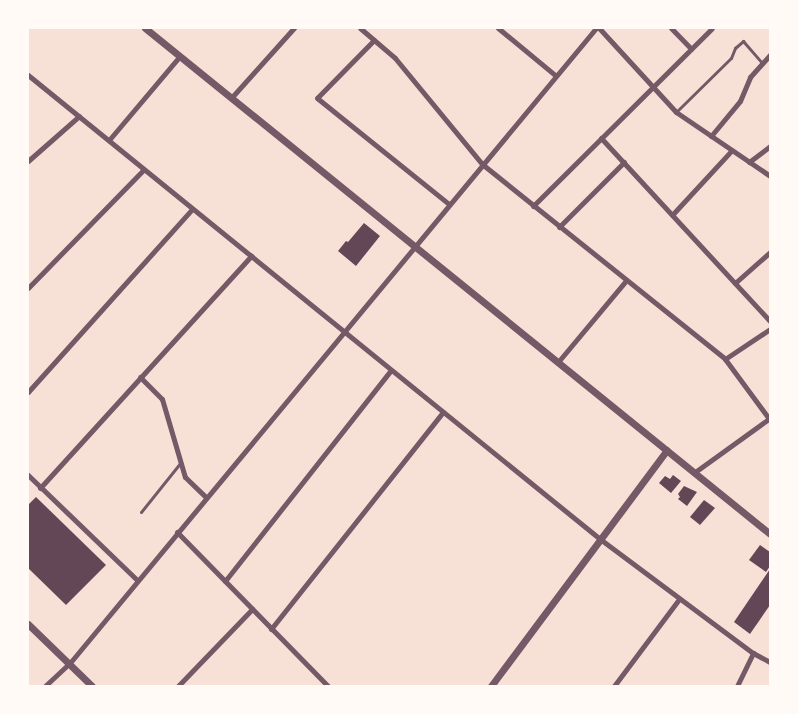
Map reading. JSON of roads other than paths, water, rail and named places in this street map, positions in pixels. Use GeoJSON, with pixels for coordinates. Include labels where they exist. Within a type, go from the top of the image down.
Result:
{"type":"FeatureCollection","features":[{"type":"Feature","properties":{"kind":"street"},"geometry":{"type":"LineString","coordinates":[[145,28],[770,534]]}},
{"type":"Feature","properties":{"kind":"street"},"geometry":{"type":"LineString","coordinates":[[232,97],[294,28]]}},
{"type":"Feature","properties":{"kind":"street"},"geometry":{"type":"LineString","coordinates":[[360,28],[395,58],[482,164],[625,282],[725,360],[770,419],[695,472]]}},
{"type":"Feature","properties":{"kind":"street"},"geometry":{"type":"LineString","coordinates":[[498,28],[555,75]]}},
{"type":"Feature","properties":{"kind":"street"},"geometry":{"type":"LineString","coordinates":[[45,686],[68,664],[555,75],[597,28],[676,112],[770,176]]}},
{"type":"Feature","properties":{"kind":"street"},"geometry":{"type":"LineString","coordinates":[[671,28],[691,49]]}},
{"type":"Feature","properties":{"kind":"street"},"geometry":{"type":"LineString","coordinates":[[533,206],[712,28]]}},
{"type":"Feature","properties":{"kind":"street"},"geometry":{"type":"LineString","coordinates":[[374,40],[317,98],[449,204]]}},
{"type":"Feature","properties":{"kind":"street"},"geometry":{"type":"LineString","coordinates":[[711,136],[740,101],[750,76],[770,55]]}},
{"type":"Feature","properties":{"kind":"street"},"geometry":{"type":"LineString","coordinates":[[109,140],[180,56]]}},
{"type":"Feature","properties":{"kind":"street"},"geometry":{"type":"LineString","coordinates":[[28,75],[600,539],[753,653],[770,662]]}},
{"type":"Feature","properties":{"kind":"street"},"geometry":{"type":"LineString","coordinates":[[28,161],[78,116]]}},
{"type":"Feature","properties":{"kind":"street"},"geometry":{"type":"LineString","coordinates":[[601,138],[770,321]]}},
{"type":"Feature","properties":{"kind":"street"},"geometry":{"type":"LineString","coordinates":[[749,162],[770,146]]}},
{"type":"Feature","properties":{"kind":"street"},"geometry":{"type":"LineString","coordinates":[[672,215],[732,150]]}},
{"type":"Feature","properties":{"kind":"street"},"geometry":{"type":"LineString","coordinates":[[559,227],[624,162]]}},
{"type":"Feature","properties":{"kind":"street"},"geometry":{"type":"LineString","coordinates":[[28,288],[144,170]]}},
{"type":"Feature","properties":{"kind":"street"},"geometry":{"type":"LineString","coordinates":[[28,392],[192,209]]}},
{"type":"Feature","properties":{"kind":"street"},"geometry":{"type":"LineString","coordinates":[[735,283],[770,252]]}},
{"type":"Feature","properties":{"kind":"street"},"geometry":{"type":"LineString","coordinates":[[40,488],[251,256]]}},
{"type":"Feature","properties":{"kind":"street"},"geometry":{"type":"LineString","coordinates":[[558,362],[625,282]]}},
{"type":"Feature","properties":{"kind":"street"},"geometry":{"type":"LineString","coordinates":[[725,360],[770,329]]}},
{"type":"Feature","properties":{"kind":"street"},"geometry":{"type":"LineString","coordinates":[[225,581],[391,370]]}},
{"type":"Feature","properties":{"kind":"street"},"geometry":{"type":"LineString","coordinates":[[140,377],[162,399],[185,477],[206,497]]}},
{"type":"Feature","properties":{"kind":"street"},"geometry":{"type":"LineString","coordinates":[[272,629],[443,412]]}},
{"type":"Feature","properties":{"kind":"street"},"geometry":{"type":"LineString","coordinates":[[491,686],[668,450]]}},
{"type":"Feature","properties":{"kind":"street"},"geometry":{"type":"LineString","coordinates":[[28,475],[138,580]]}},
{"type":"Feature","properties":{"kind":"street"},"geometry":{"type":"LineString","coordinates":[[177,532],[328,686]]}},
{"type":"Feature","properties":{"kind":"street"},"geometry":{"type":"LineString","coordinates":[[614,686],[679,599]]}},
{"type":"Feature","properties":{"kind":"street"},"geometry":{"type":"LineString","coordinates":[[178,686],[252,609]]}},
{"type":"Feature","properties":{"kind":"street"},"geometry":{"type":"LineString","coordinates":[[28,624],[92,686]]}},
{"type":"Feature","properties":{"kind":"street"},"geometry":{"type":"LineString","coordinates":[[737,686],[753,653]]}},
{"type":"Feature","properties":{"kind":"lane"},"geometry":{"type":"LineString","coordinates":[[676,112],[731,58],[735,48],[743,41],[762,62]]}},
{"type":"Feature","properties":{"kind":"lane"},"geometry":{"type":"LineString","coordinates":[[141,512],[181,462]]}}]}
